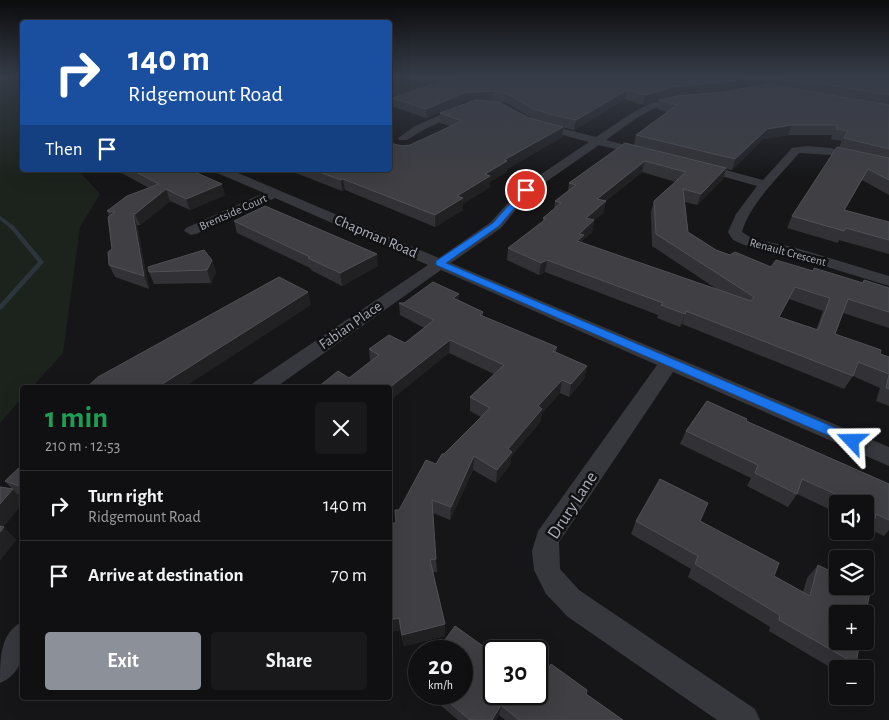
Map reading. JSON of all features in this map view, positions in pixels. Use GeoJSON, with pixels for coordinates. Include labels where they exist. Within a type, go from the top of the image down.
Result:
{"type":"FeatureCollection","features":[{"type":"Feature","properties":{"kind":"street"},"geometry":{"type":"LineString","coordinates":[[403,138],[419,128],[461,111]]}},
{"type":"Feature","properties":{"kind":"street"},"geometry":{"type":"LineString","coordinates":[[440,263],[496,225],[526,190],[642,111]]}},
{"type":"Feature","properties":{"kind":"street"},"geometry":{"type":"LineString","coordinates":[[528,122],[655,156]]}},
{"type":"Feature","properties":{"kind":"street","name":"Renault Crescent"},"geometry":{"type":"LineString","coordinates":[[889,166],[827,152],[805,149],[796,150],[737,222],[735,232],[738,237],[759,245],[788,250],[889,281]]}},
{"type":"Feature","properties":{"kind":"street"},"geometry":{"type":"LineString","coordinates":[[692,166],[766,185]]}},
{"type":"Feature","properties":{"kind":"street","name":"Chapman Road"},"geometry":{"type":"LineString","coordinates":[[226,172],[889,456]]}},
{"type":"Feature","properties":{"kind":"street","name":"Brentside Court"},"geometry":{"type":"LineString","coordinates":[[191,231],[275,193]]}},
{"type":"Feature","properties":{"kind":"street","name":"Fabian Place"},"geometry":{"type":"LineString","coordinates":[[264,385],[440,263]]}},
{"type":"Feature","properties":{"kind":"street","name":"Drury Lane"},"geometry":{"type":"LineString","coordinates":[[669,363],[547,539],[544,557],[549,576],[560,591],[578,607],[744,720]]}},
{"type":"Feature","properties":{"kind":"street"},"geometry":{"type":"LineString","coordinates":[[0,668],[20,639]]}},
{"type":"Feature","properties":{"kind":"shaded area"},"geometry":{"type":"Polygon","coordinates":[[[0,111],[20,111],[20,172],[80,172],[100,194],[80,227],[63,353],[34,385],[20,385],[20,400],[0,423],[0,111]]]}},
{"type":"Feature","properties":{"kind":"building"},"geometry":{"type":"Polygon","coordinates":[[[447,111],[515,111],[529,118],[563,127],[504,160],[507,161],[485,174],[490,176],[457,196],[463,198],[435,215],[343,179],[341,180],[319,172],[392,172],[392,144],[402,146],[410,145],[462,121],[440,113],[447,111]]]}},
{"type":"Feature","properties":{"kind":"building"},"geometry":{"type":"Polygon","coordinates":[[[539,111],[592,111],[576,120],[539,111]]]}},
{"type":"Feature","properties":{"kind":"building"},"geometry":{"type":"Polygon","coordinates":[[[669,111],[889,111],[889,149],[844,138],[848,131],[836,129],[837,125],[792,125],[767,129],[735,159],[636,135],[669,111]]]}},
{"type":"Feature","properties":{"kind":"building"},"geometry":{"type":"Polygon","coordinates":[[[625,143],[726,168],[701,194],[683,189],[688,232],[716,250],[730,255],[735,252],[771,267],[776,260],[813,271],[814,268],[863,283],[864,280],[889,288],[889,312],[848,299],[835,334],[881,350],[880,354],[889,357],[889,374],[858,362],[853,376],[686,311],[685,314],[661,305],[663,303],[547,260],[541,263],[508,248],[546,219],[543,218],[561,203],[555,201],[576,185],[569,183],[625,143]],[[645,161],[597,199],[606,201],[586,218],[594,220],[579,234],[584,235],[577,241],[751,301],[754,297],[656,234],[654,201],[686,172],[645,161]],[[795,287],[779,317],[818,330],[830,298],[795,287]]]}},
{"type":"Feature","properties":{"kind":"building"},"geometry":{"type":"Polygon","coordinates":[[[837,147],[889,158],[889,180],[868,169],[844,210],[889,222],[889,240],[846,228],[844,231],[792,216],[837,147]]]}},
{"type":"Feature","properties":{"kind":"building"},"geometry":{"type":"Polygon","coordinates":[[[136,172],[195,172],[222,184],[186,199],[166,189],[135,214],[133,213],[144,276],[109,265],[108,252],[112,249],[108,217],[115,212],[107,211],[127,196],[159,184],[136,172]]]}},
{"type":"Feature","properties":{"kind":"building"},"geometry":{"type":"Polygon","coordinates":[[[265,206],[377,254],[340,273],[234,221],[265,206]]]}},
{"type":"Feature","properties":{"kind":"building"},"geometry":{"type":"Polygon","coordinates":[[[204,250],[212,260],[207,270],[149,272],[148,267],[204,250]]]}},
{"type":"Feature","properties":{"kind":"building"},"geometry":{"type":"Polygon","coordinates":[[[279,277],[308,292],[161,385],[89,385],[98,377],[279,277]]]}},
{"type":"Feature","properties":{"kind":"building"},"geometry":{"type":"Polygon","coordinates":[[[433,282],[459,294],[453,298],[483,312],[480,315],[557,347],[553,351],[587,366],[571,384],[562,380],[538,406],[542,409],[508,449],[512,452],[497,470],[474,456],[451,507],[432,500],[436,559],[430,560],[445,624],[402,635],[399,618],[392,620],[392,523],[396,523],[395,510],[399,510],[426,460],[436,464],[442,454],[490,408],[470,397],[504,365],[450,340],[392,386],[321,385],[338,371],[349,378],[379,355],[369,349],[389,335],[405,343],[434,320],[399,303],[404,303],[433,282]]]}},
{"type":"Feature","properties":{"kind":"building"},"geometry":{"type":"Polygon","coordinates":[[[889,375],[889,389],[886,388],[889,375]]]}},
{"type":"Feature","properties":{"kind":"building"},"geometry":{"type":"Polygon","coordinates":[[[707,401],[747,419],[746,421],[889,484],[889,520],[876,514],[874,519],[874,495],[837,495],[802,479],[797,494],[755,473],[758,465],[686,431],[707,401]]]}},
{"type":"Feature","properties":{"kind":"building"},"geometry":{"type":"Polygon","coordinates":[[[20,467],[20,486],[5,481],[20,467]]]}},
{"type":"Feature","properties":{"kind":"building"},"geometry":{"type":"Polygon","coordinates":[[[660,479],[708,503],[700,521],[779,563],[774,576],[810,596],[818,565],[829,570],[829,595],[869,595],[867,605],[829,605],[829,649],[779,620],[780,615],[695,564],[698,556],[636,521],[660,479]]]}},
{"type":"Feature","properties":{"kind":"building"},"geometry":{"type":"Polygon","coordinates":[[[0,487],[13,489],[0,504],[0,487]]]}},
{"type":"Feature","properties":{"kind":"building"},"geometry":{"type":"Polygon","coordinates":[[[455,626],[483,646],[483,705],[501,705],[492,720],[470,720],[452,705],[473,705],[473,640],[445,640],[455,626]]]}},
{"type":"Feature","properties":{"kind":"building"},"geometry":{"type":"Polygon","coordinates":[[[832,650],[858,650],[857,660],[849,660],[832,650]]]}},
{"type":"Feature","properties":{"kind":"building"},"geometry":{"type":"Polygon","coordinates":[[[551,664],[587,690],[586,694],[623,720],[519,720],[501,705],[548,705],[548,669],[551,664]]]}},
{"type":"Feature","properties":{"kind":"waterway"},"geometry":{"type":"LineString","coordinates":[[0,217],[12,227],[41,262],[0,308]]}},
{"type":"Feature","properties":{"kind":"route"},"geometry":{"type":"LineString","coordinates":[[526,190],[496,225],[440,263],[852,441]]}}]}
